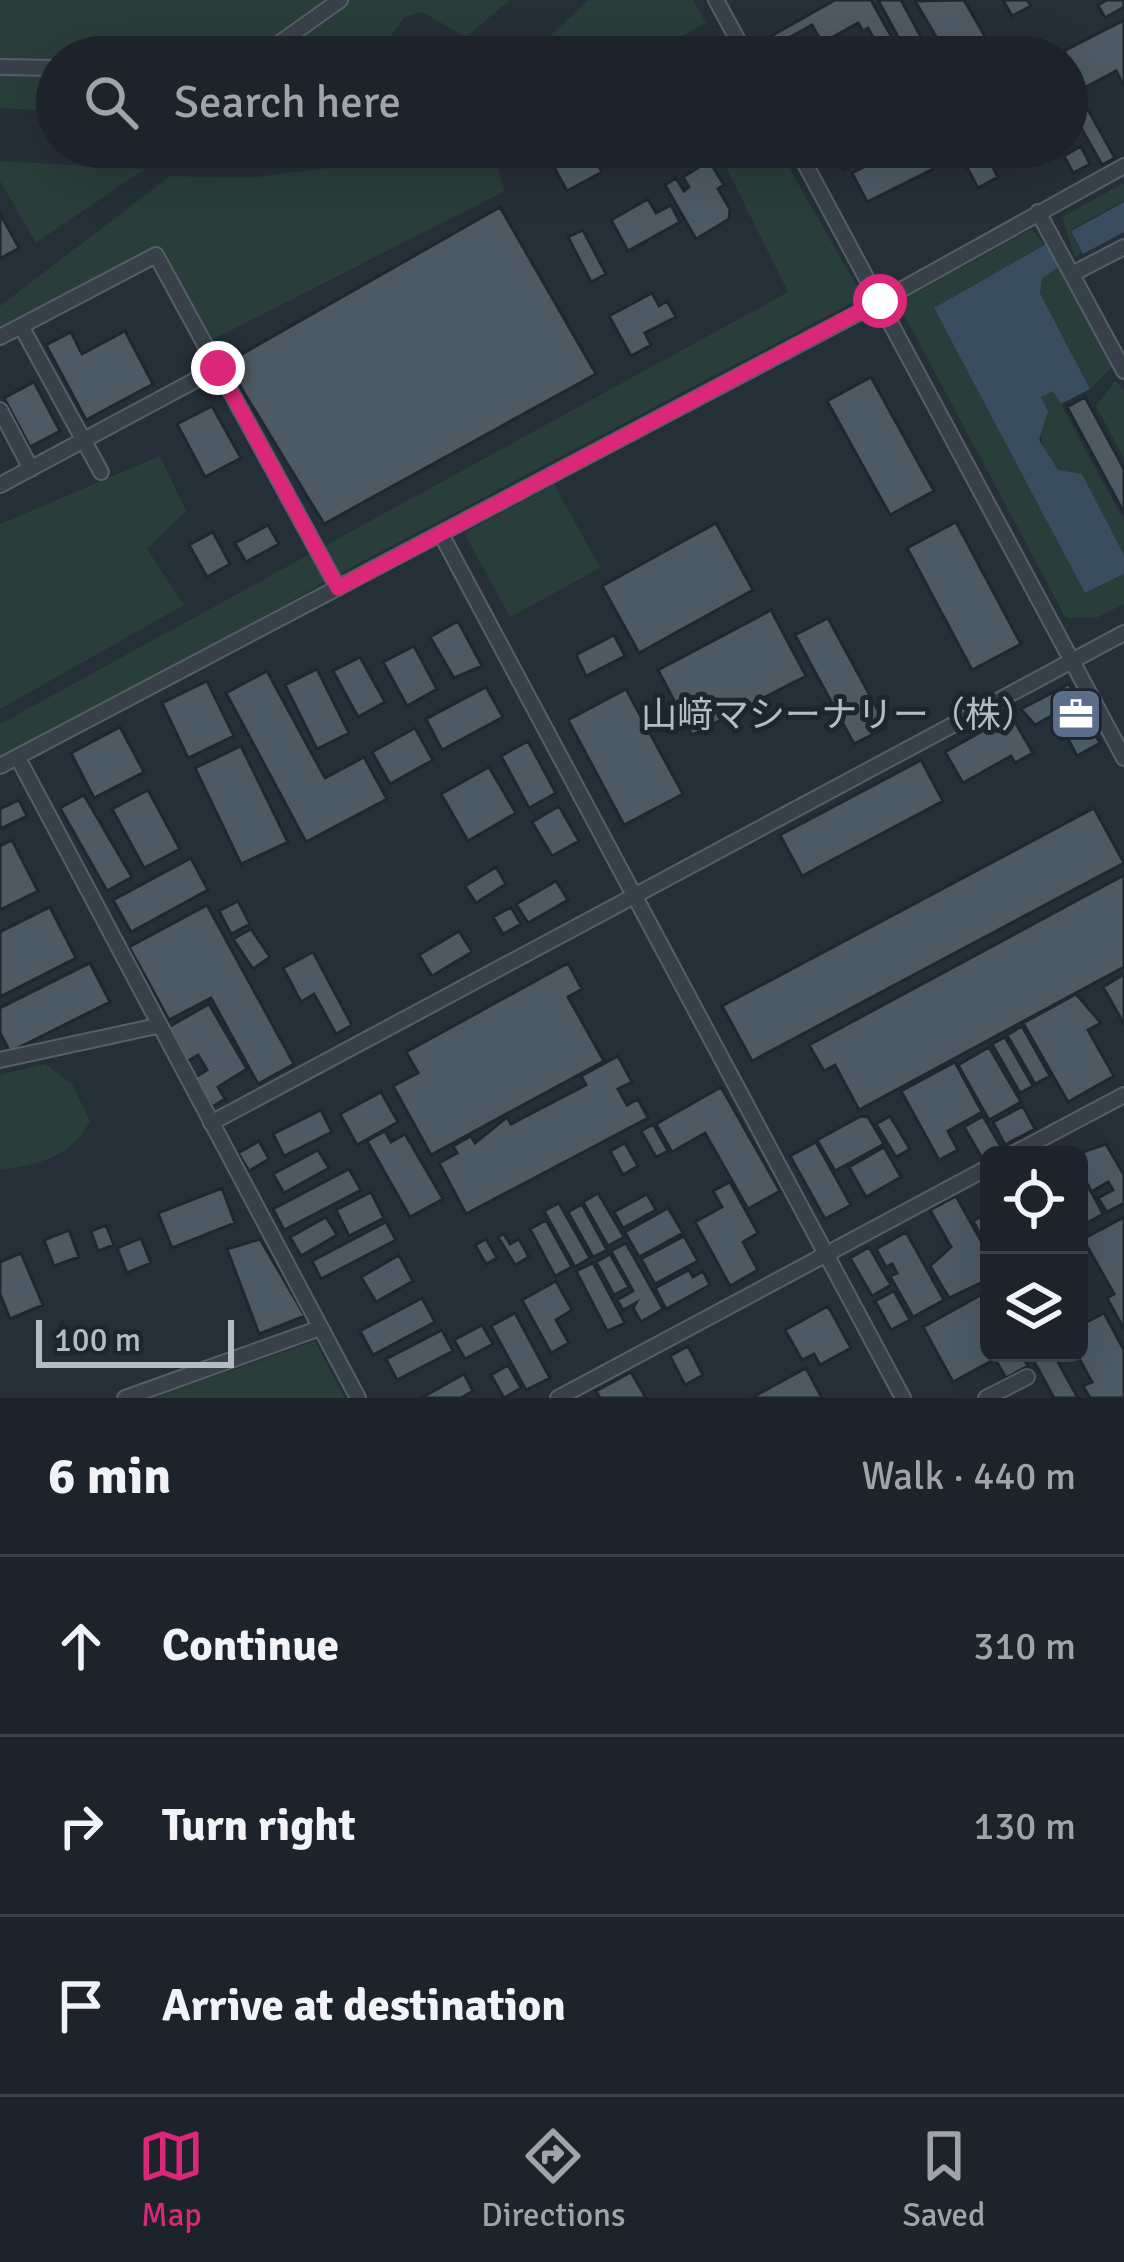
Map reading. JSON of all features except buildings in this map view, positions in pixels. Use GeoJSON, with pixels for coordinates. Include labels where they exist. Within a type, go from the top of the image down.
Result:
{"type":"FeatureCollection","features":[{"type":"Feature","properties":{"kind":"street"},"geometry":{"type":"LineString","coordinates":[[289,36],[340,0]]}},
{"type":"Feature","properties":{"kind":"street"},"geometry":{"type":"LineString","coordinates":[[716,0],[736,36]]}},
{"type":"Feature","properties":{"kind":"street"},"geometry":{"type":"LineString","coordinates":[[0,67],[36,68]]}},
{"type":"Feature","properties":{"kind":"street"},"geometry":{"type":"LineString","coordinates":[[0,766],[880,301],[1124,166]]}},
{"type":"Feature","properties":{"kind":"street"},"geometry":{"type":"LineString","coordinates":[[807,168],[1124,758]]}},
{"type":"Feature","properties":{"kind":"street"},"geometry":{"type":"LineString","coordinates":[[1038,212],[1124,371]]}},
{"type":"Feature","properties":{"kind":"street"},"geometry":{"type":"LineString","coordinates":[[1069,269],[1124,247]]}},
{"type":"Feature","properties":{"kind":"street"},"geometry":{"type":"LineString","coordinates":[[0,337],[156,255],[338,588]]}},
{"type":"Feature","properties":{"kind":"street"},"geometry":{"type":"LineString","coordinates":[[21,326],[101,472]]}},
{"type":"Feature","properties":{"kind":"street"},"geometry":{"type":"LineString","coordinates":[[0,485],[218,368]]}},
{"type":"Feature","properties":{"kind":"street"},"geometry":{"type":"LineString","coordinates":[[0,410],[31,469]]}},
{"type":"Feature","properties":{"kind":"street"},"geometry":{"type":"LineString","coordinates":[[440,534],[903,1398]]}},
{"type":"Feature","properties":{"kind":"street"},"geometry":{"type":"LineString","coordinates":[[211,1123],[1124,634]]}},
{"type":"Feature","properties":{"kind":"street"},"geometry":{"type":"LineString","coordinates":[[18,758],[358,1398]]}},
{"type":"Feature","properties":{"kind":"street"},"geometry":{"type":"LineString","coordinates":[[0,1060],[157,1027]]}},
{"type":"Feature","properties":{"kind":"street"},"geometry":{"type":"LineString","coordinates":[[1028,1146],[1124,1095]]}},
{"type":"Feature","properties":{"kind":"street"},"geometry":{"type":"LineString","coordinates":[[558,1398],[980,1172]]}},
{"type":"Feature","properties":{"kind":"street"},"geometry":{"type":"LineString","coordinates":[[125,1398],[320,1328]]}},
{"type":"Feature","properties":{"kind":"street"},"geometry":{"type":"LineString","coordinates":[[986,1398],[1027,1377]]}},
{"type":"Feature","properties":{"kind":"green space"},"geometry":{"type":"Polygon","coordinates":[[[0,0],[510,0],[467,36],[422,12],[405,17],[391,36],[36,36],[36,110],[0,108],[0,0]]]}},
{"type":"Feature","properties":{"kind":"green space"},"geometry":{"type":"Polygon","coordinates":[[[588,0],[693,0],[706,23],[682,36],[550,36],[588,0]]]}},
{"type":"Feature","properties":{"kind":"green space"},"geometry":{"type":"Polygon","coordinates":[[[0,161],[36,163],[36,168],[145,169],[36,243],[0,181],[0,161]]]}},
{"type":"Feature","properties":{"kind":"green space"},"geometry":{"type":"Polygon","coordinates":[[[328,168],[497,168],[505,191],[212,340],[159,247],[0,327],[0,306],[170,176],[249,178],[328,168]]]}},
{"type":"Feature","properties":{"kind":"green space"},"geometry":{"type":"Polygon","coordinates":[[[726,168],[789,168],[863,297],[337,575],[0,765],[0,724],[788,292],[726,168]]]}},
{"type":"Feature","properties":{"kind":"green space"},"geometry":{"type":"Polygon","coordinates":[[[1124,183],[1124,201],[1070,230],[1082,253],[1075,257],[1062,217],[1124,183]]]}},
{"type":"Feature","properties":{"kind":"green space"},"geometry":{"type":"Polygon","coordinates":[[[1032,229],[1044,245],[934,308],[1086,593],[1124,574],[1124,604],[1096,618],[1066,618],[901,309],[904,299],[1032,229]]]}},
{"type":"Feature","properties":{"kind":"green space"},"geometry":{"type":"Polygon","coordinates":[[[1059,267],[1112,367],[1090,389],[1040,292],[1042,278],[1059,267]]]}},
{"type":"Feature","properties":{"kind":"green space"},"geometry":{"type":"Polygon","coordinates":[[[1115,381],[1124,390],[1124,458],[1096,406],[1115,381]]]}},
{"type":"Feature","properties":{"kind":"green space"},"geometry":{"type":"Polygon","coordinates":[[[1053,390],[1124,521],[1124,555],[1082,475],[1066,473],[1048,460],[1040,398],[1053,390]]]}},
{"type":"Feature","properties":{"kind":"green space"},"geometry":{"type":"Polygon","coordinates":[[[160,456],[186,511],[147,549],[184,605],[0,709],[0,524],[160,456]]]}},
{"type":"Feature","properties":{"kind":"green space"},"geometry":{"type":"Polygon","coordinates":[[[554,484],[600,568],[510,617],[464,533],[554,484]]]}},
{"type":"Feature","properties":{"kind":"green space"},"geometry":{"type":"Polygon","coordinates":[[[45,1064],[72,1084],[90,1121],[63,1151],[41,1162],[0,1170],[0,1075],[45,1064]]]}},
{"type":"Feature","properties":{"kind":"green space"},"geometry":{"type":"Polygon","coordinates":[[[315,1341],[345,1398],[153,1398],[315,1341]]]}},
{"type":"Feature","properties":{"kind":"water"},"geometry":{"type":"Polygon","coordinates":[[[1124,202],[1124,232],[1083,254],[1071,231],[1124,202]]]}},
{"type":"Feature","properties":{"kind":"water"},"geometry":{"type":"Polygon","coordinates":[[[1046,244],[1059,267],[1042,278],[1040,293],[1090,389],[1061,404],[1053,391],[1041,397],[1048,411],[1039,440],[1058,470],[1082,474],[1124,555],[1124,574],[1085,593],[934,308],[1046,244]]]}},
{"type":"Feature","properties":{"kind":"place","name":"山﨑マシーナリー（株）"},"geometry":{"type":"Point","coordinates":[1076,714]}},
{"type":"Feature","properties":{"kind":"route"},"geometry":{"type":"LineString","coordinates":[[218,368],[338,588],[880,301]]}}]}
